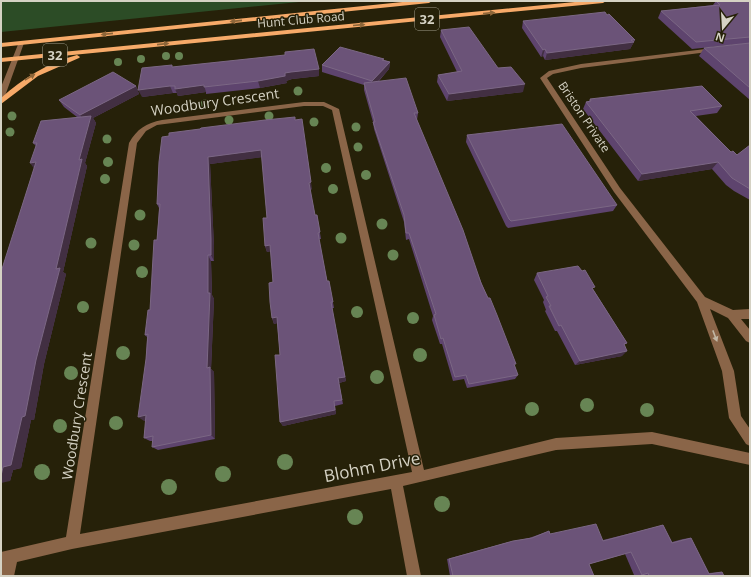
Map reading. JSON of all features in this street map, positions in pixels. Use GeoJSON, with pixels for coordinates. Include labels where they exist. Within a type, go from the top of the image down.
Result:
{"type":"FeatureCollection","features":[{"type":"Feature","properties":{"kind":"main road","name":"Hunt Club Road"},"geometry":{"type":"LineString","coordinates":[[1,45],[430,1]]}},
{"type":"Feature","properties":{"kind":"main road","name":"Hunt Club Road"},"geometry":{"type":"LineString","coordinates":[[1,60],[603,1]]}},
{"type":"Feature","properties":{"kind":"main road"},"geometry":{"type":"LineString","coordinates":[[1,102],[15,88],[31,76],[64,62],[96,51]]}},
{"type":"Feature","properties":{"kind":"street"},"geometry":{"type":"LineString","coordinates":[[1,96],[21,43]]}},
{"type":"Feature","properties":{"kind":"street","name":"Briston Private"},"geometry":{"type":"LineString","coordinates":[[721,49],[581,66],[550,72],[543,78],[617,190],[701,300],[728,371],[735,418],[750,440]]}},
{"type":"Feature","properties":{"kind":"street","name":"Woodbury Crescent"},"geometry":{"type":"LineString","coordinates":[[72,542],[133,144],[138,133],[150,124],[304,104],[324,104],[335,109],[419,476]]}},
{"type":"Feature","properties":{"kind":"street","name":"Briston Private"},"geometry":{"type":"LineString","coordinates":[[701,300],[732,315],[750,338]]}},
{"type":"Feature","properties":{"kind":"street","name":"Briston Private"},"geometry":{"type":"LineString","coordinates":[[732,315],[750,314]]}},
{"type":"Feature","properties":{"kind":"street","name":"Blohm Drive"},"geometry":{"type":"LineString","coordinates":[[6,558],[72,542],[396,481],[556,444],[652,438],[750,459]]}},
{"type":"Feature","properties":{"kind":"street"},"geometry":{"type":"LineString","coordinates":[[396,481],[402,523],[414,576]]}},
{"type":"Feature","properties":{"kind":"street"},"geometry":{"type":"LineString","coordinates":[[6,558],[7,576]]}},
{"type":"Feature","properties":{"kind":"green space"},"geometry":{"type":"Polygon","coordinates":[[[1,1],[309,1],[1,32],[1,1]]]}},
{"type":"Feature","properties":{"kind":"building"},"geometry":{"type":"Polygon","coordinates":[[[716,1],[750,1],[750,37],[696,42],[661,11],[720,5],[716,1]]]}},
{"type":"Feature","properties":{"kind":"building"},"geometry":{"type":"Polygon","coordinates":[[[605,12],[607,15],[609,14],[635,40],[631,40],[634,42],[547,53],[545,49],[543,50],[523,21],[605,12]]]}},
{"type":"Feature","properties":{"kind":"building"},"geometry":{"type":"Polygon","coordinates":[[[469,27],[498,68],[511,67],[525,84],[449,94],[438,75],[462,71],[441,30],[469,27]]]}},
{"type":"Feature","properties":{"kind":"building"},"geometry":{"type":"Polygon","coordinates":[[[750,43],[750,88],[704,48],[750,43]]]}},
{"type":"Feature","properties":{"kind":"building"},"geometry":{"type":"Polygon","coordinates":[[[340,47],[390,62],[372,81],[322,65],[340,47]]]}},
{"type":"Feature","properties":{"kind":"building"},"geometry":{"type":"Polygon","coordinates":[[[314,49],[319,69],[285,73],[285,76],[258,81],[204,87],[204,85],[175,89],[175,86],[170,86],[138,90],[142,68],[172,65],[172,67],[285,55],[285,52],[314,49]]]}},
{"type":"Feature","properties":{"kind":"building"},"geometry":{"type":"Polygon","coordinates":[[[113,72],[136,86],[80,115],[59,100],[113,72]]]}},
{"type":"Feature","properties":{"kind":"building"},"geometry":{"type":"Polygon","coordinates":[[[406,78],[418,113],[414,113],[463,230],[481,283],[488,298],[490,298],[497,315],[516,364],[514,364],[518,375],[469,384],[466,375],[455,377],[443,338],[441,339],[434,315],[436,314],[409,233],[406,233],[404,215],[373,122],[375,122],[364,83],[406,78]]]}},
{"type":"Feature","properties":{"kind":"building"},"geometry":{"type":"Polygon","coordinates":[[[702,86],[722,106],[690,111],[731,152],[733,151],[737,155],[750,145],[750,189],[732,178],[718,162],[642,174],[586,102],[591,101],[590,99],[702,86]]]}},
{"type":"Feature","properties":{"kind":"building"},"geometry":{"type":"Polygon","coordinates":[[[91,116],[79,160],[82,159],[56,269],[60,268],[36,360],[25,416],[22,417],[11,465],[3,467],[1,476],[1,272],[36,162],[30,163],[37,143],[33,143],[41,121],[91,116]]]}},
{"type":"Feature","properties":{"kind":"building"},"geometry":{"type":"Polygon","coordinates":[[[295,117],[295,120],[302,119],[311,182],[309,183],[315,215],[317,215],[320,232],[318,233],[327,281],[329,281],[333,302],[331,302],[345,377],[338,378],[342,400],[334,401],[335,410],[280,422],[275,355],[280,355],[277,317],[272,318],[270,302],[269,283],[273,282],[270,245],[265,246],[263,218],[267,218],[261,150],[208,157],[211,255],[208,255],[208,293],[210,293],[207,368],[210,367],[211,435],[152,447],[153,436],[144,438],[146,415],[138,417],[146,359],[148,334],[145,335],[148,310],[150,310],[154,240],[157,240],[160,204],[157,204],[159,162],[162,137],[169,136],[169,133],[201,128],[295,117]]]}},
{"type":"Feature","properties":{"kind":"building"},"geometry":{"type":"Polygon","coordinates":[[[562,124],[617,205],[511,221],[467,135],[562,124]]]}},
{"type":"Feature","properties":{"kind":"building"},"geometry":{"type":"Polygon","coordinates":[[[578,266],[582,271],[585,270],[595,287],[592,288],[627,343],[624,344],[627,351],[580,361],[561,325],[559,326],[549,306],[551,306],[546,297],[548,296],[537,273],[578,266]]]}},
{"type":"Feature","properties":{"kind":"building"},"geometry":{"type":"Polygon","coordinates":[[[596,524],[603,541],[663,525],[672,543],[691,538],[709,574],[722,572],[724,576],[649,576],[648,573],[642,575],[631,552],[589,564],[594,576],[453,576],[449,559],[513,541],[532,538],[549,531],[550,534],[596,524]]]}}]}
